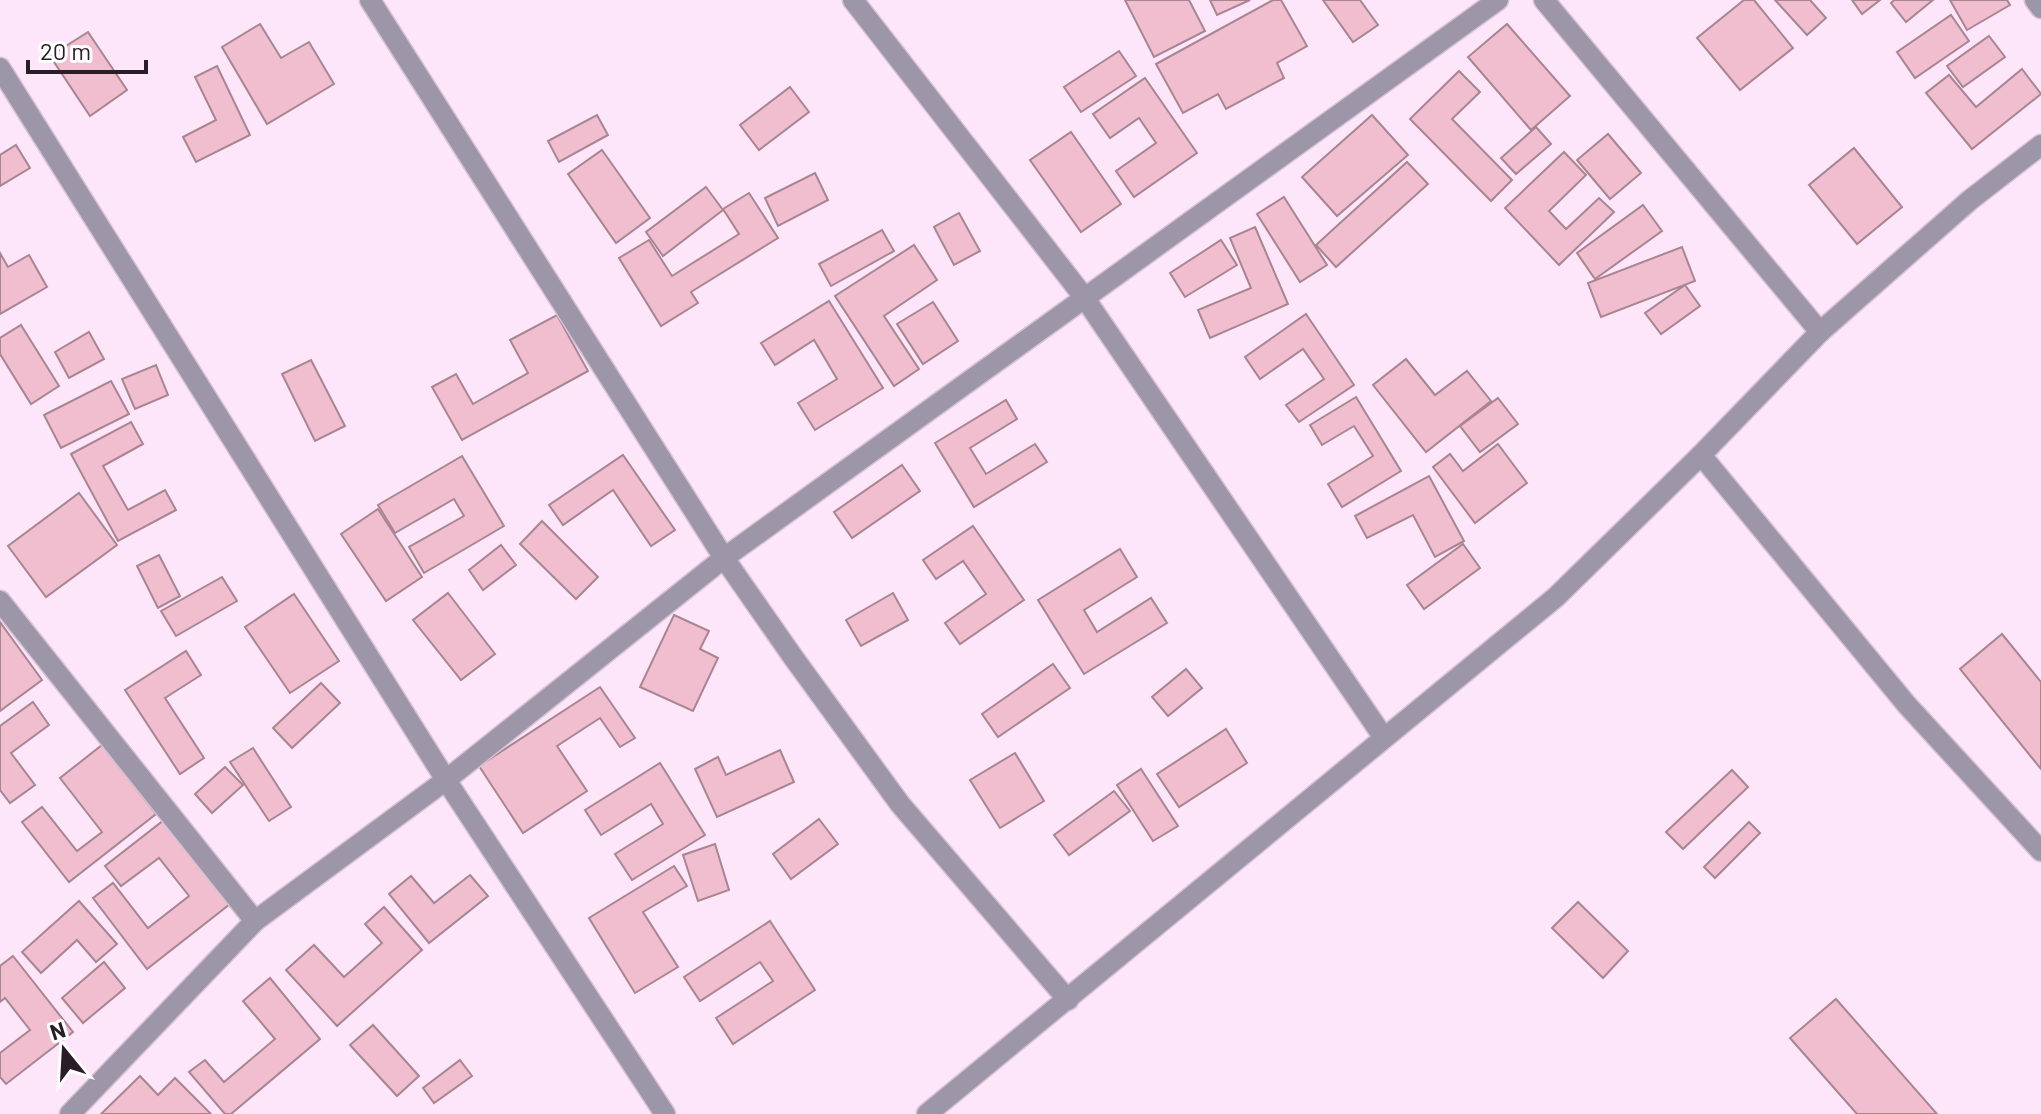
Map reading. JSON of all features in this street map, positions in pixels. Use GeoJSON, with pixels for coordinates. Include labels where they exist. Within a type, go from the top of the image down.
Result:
{"type":"FeatureCollection","features":[{"type":"Feature","properties":{"kind":"street"},"geometry":{"type":"LineString","coordinates":[[370,0],[724,558],[900,804],[1068,1000]]}},
{"type":"Feature","properties":{"kind":"street"},"geometry":{"type":"LineString","coordinates":[[853,0],[1084,297],[1384,738]]}},
{"type":"Feature","properties":{"kind":"street"},"geometry":{"type":"LineString","coordinates":[[70,1114],[255,921],[446,780],[724,558],[1498,0]]}},
{"type":"Feature","properties":{"kind":"street"},"geometry":{"type":"LineString","coordinates":[[1544,0],[1820,332]]}},
{"type":"Feature","properties":{"kind":"street"},"geometry":{"type":"LineString","coordinates":[[2035,0],[2041,8]]}},
{"type":"Feature","properties":{"kind":"street"},"geometry":{"type":"LineString","coordinates":[[0,68],[446,780],[665,1114]]}},
{"type":"Feature","properties":{"kind":"street"},"geometry":{"type":"LineString","coordinates":[[927,1114],[1556,597],[1701,455],[1820,332],[1970,200],[2041,145]]}},
{"type":"Feature","properties":{"kind":"street"},"geometry":{"type":"LineString","coordinates":[[1701,455],[1907,705],[2041,851]]}},
{"type":"Feature","properties":{"kind":"street"},"geometry":{"type":"LineString","coordinates":[[0,601],[255,921]]}},
{"type":"Feature","properties":{"kind":"building"},"geometry":{"type":"Polygon","coordinates":[[[1125,0],[1189,0],[1205,31],[1154,57],[1125,0]]]}},
{"type":"Feature","properties":{"kind":"building"},"geometry":{"type":"Polygon","coordinates":[[[1210,0],[1250,0],[1217,15],[1210,0]]]}},
{"type":"Feature","properties":{"kind":"building"},"geometry":{"type":"Polygon","coordinates":[[[1273,0],[1281,0],[1307,46],[1277,63],[1284,78],[1226,109],[1218,94],[1183,113],[1156,64],[1273,0]]]}},
{"type":"Feature","properties":{"kind":"building"},"geometry":{"type":"Polygon","coordinates":[[[1323,0],[1360,0],[1378,25],[1353,42],[1323,0]]]}},
{"type":"Feature","properties":{"kind":"building"},"geometry":{"type":"Polygon","coordinates":[[[1744,0],[1754,0],[1793,48],[1740,90],[1697,38],[1744,0]]]}},
{"type":"Feature","properties":{"kind":"building"},"geometry":{"type":"Polygon","coordinates":[[[1775,0],[1810,0],[1826,18],[1807,35],[1775,0]]]}},
{"type":"Feature","properties":{"kind":"building"},"geometry":{"type":"Polygon","coordinates":[[[1852,0],[1880,0],[1862,14],[1852,0]]]}},
{"type":"Feature","properties":{"kind":"building"},"geometry":{"type":"Polygon","coordinates":[[[1894,0],[1933,0],[1906,22],[1891,3],[1894,0]]]}},
{"type":"Feature","properties":{"kind":"building"},"geometry":{"type":"Polygon","coordinates":[[[1950,0],[2007,0],[2010,5],[1967,30],[1950,0]]]}},
{"type":"Feature","properties":{"kind":"building"},"geometry":{"type":"Polygon","coordinates":[[[1951,15],[1969,41],[1915,78],[1897,52],[1951,15]]]}},
{"type":"Feature","properties":{"kind":"building"},"geometry":{"type":"Polygon","coordinates":[[[260,24],[281,58],[309,42],[334,84],[267,124],[222,47],[260,24]]]}},
{"type":"Feature","properties":{"kind":"building"},"geometry":{"type":"Polygon","coordinates":[[[1507,24],[1570,96],[1531,130],[1468,57],[1507,24]]]}},
{"type":"Feature","properties":{"kind":"building"},"geometry":{"type":"Polygon","coordinates":[[[88,32],[127,90],[90,116],[50,56],[88,32]]]}},
{"type":"Feature","properties":{"kind":"building"},"geometry":{"type":"Polygon","coordinates":[[[1989,36],[2005,57],[1963,87],[1947,66],[1989,36]]]}},
{"type":"Feature","properties":{"kind":"building"},"geometry":{"type":"Polygon","coordinates":[[[1119,51],[1136,76],[1081,112],[1064,87],[1119,51]]]}},
{"type":"Feature","properties":{"kind":"building"},"geometry":{"type":"Polygon","coordinates":[[[217,66],[250,135],[196,162],[183,137],[216,120],[195,77],[217,66]]]}},
{"type":"Feature","properties":{"kind":"building"},"geometry":{"type":"Polygon","coordinates":[[[2022,69],[2041,94],[1972,149],[1926,93],[1949,75],[1976,107],[2022,69]]]}},
{"type":"Feature","properties":{"kind":"building"},"geometry":{"type":"Polygon","coordinates":[[[1459,71],[1480,92],[1452,119],[1512,180],[1491,201],[1410,119],[1459,71]]]}},
{"type":"Feature","properties":{"kind":"building"},"geometry":{"type":"Polygon","coordinates":[[[1145,78],[1197,153],[1134,197],[1116,171],[1156,143],[1139,118],[1110,138],[1093,114],[1145,78]]]}},
{"type":"Feature","properties":{"kind":"building"},"geometry":{"type":"Polygon","coordinates":[[[790,87],[809,112],[759,150],[740,125],[790,87]]]}},
{"type":"Feature","properties":{"kind":"building"},"geometry":{"type":"Polygon","coordinates":[[[597,115],[608,135],[559,162],[548,141],[597,115]]]}},
{"type":"Feature","properties":{"kind":"building"},"geometry":{"type":"Polygon","coordinates":[[[1372,115],[1408,155],[1337,216],[1302,177],[1372,115]]]}},
{"type":"Feature","properties":{"kind":"building"},"geometry":{"type":"Polygon","coordinates":[[[1536,127],[1551,144],[1516,174],[1501,158],[1536,127]]]}},
{"type":"Feature","properties":{"kind":"building"},"geometry":{"type":"Polygon","coordinates":[[[1071,132],[1121,204],[1081,232],[1030,160],[1071,132]]]}},
{"type":"Feature","properties":{"kind":"building"},"geometry":{"type":"Polygon","coordinates":[[[1608,134],[1641,173],[1610,199],[1577,160],[1608,134]]]}},
{"type":"Feature","properties":{"kind":"building"},"geometry":{"type":"Polygon","coordinates":[[[16,145],[30,168],[0,186],[0,155],[16,145]]]}},
{"type":"Feature","properties":{"kind":"building"},"geometry":{"type":"Polygon","coordinates":[[[1854,148],[1902,207],[1857,244],[1809,185],[1854,148]]]}},
{"type":"Feature","properties":{"kind":"building"},"geometry":{"type":"Polygon","coordinates":[[[602,150],[650,218],[616,243],[568,174],[602,150]]]}},
{"type":"Feature","properties":{"kind":"building"},"geometry":{"type":"Polygon","coordinates":[[[1564,152],[1586,175],[1549,211],[1566,229],[1599,198],[1614,212],[1559,265],[1505,208],[1564,152]]]}},
{"type":"Feature","properties":{"kind":"building"},"geometry":{"type":"Polygon","coordinates":[[[1407,162],[1428,184],[1336,267],[1316,245],[1407,162]]]}},
{"type":"Feature","properties":{"kind":"building"},"geometry":{"type":"Polygon","coordinates":[[[815,173],[828,200],[778,226],[765,198],[815,173]]]}},
{"type":"Feature","properties":{"kind":"building"},"geometry":{"type":"Polygon","coordinates":[[[706,187],[723,210],[663,256],[646,232],[706,187]]]}},
{"type":"Feature","properties":{"kind":"building"},"geometry":{"type":"Polygon","coordinates":[[[749,193],[778,238],[691,292],[698,303],[661,326],[619,258],[649,240],[672,276],[739,234],[723,209],[749,193]]]}},
{"type":"Feature","properties":{"kind":"building"},"geometry":{"type":"Polygon","coordinates":[[[1284,197],[1327,265],[1300,282],[1257,214],[1284,197]]]}},
{"type":"Feature","properties":{"kind":"building"},"geometry":{"type":"Polygon","coordinates":[[[1643,205],[1662,231],[1595,279],[1577,253],[1643,205]]]}},
{"type":"Feature","properties":{"kind":"building"},"geometry":{"type":"Polygon","coordinates":[[[959,213],[980,251],[954,265],[934,227],[959,213]]]}},
{"type":"Feature","properties":{"kind":"building"},"geometry":{"type":"Polygon","coordinates":[[[1255,227],[1288,304],[1210,338],[1198,310],[1251,288],[1230,238],[1255,227]]]}},
{"type":"Feature","properties":{"kind":"building"},"geometry":{"type":"Polygon","coordinates":[[[882,230],[894,251],[831,286],[819,264],[882,230]]]}},
{"type":"Feature","properties":{"kind":"building"},"geometry":{"type":"Polygon","coordinates":[[[1221,240],[1237,265],[1185,297],[1170,273],[1221,240]]]}},
{"type":"Feature","properties":{"kind":"building"},"geometry":{"type":"Polygon","coordinates":[[[914,245],[937,280],[884,316],[919,369],[894,386],[835,296],[914,245]]]}},
{"type":"Feature","properties":{"kind":"building"},"geometry":{"type":"Polygon","coordinates":[[[1682,247],[1695,281],[1601,317],[1588,283],[1682,247]]]}},
{"type":"Feature","properties":{"kind":"building"},"geometry":{"type":"Polygon","coordinates":[[[0,253],[8,267],[29,255],[47,287],[0,314],[0,253]]]}},
{"type":"Feature","properties":{"kind":"building"},"geometry":{"type":"Polygon","coordinates":[[[1685,285],[1700,306],[1661,334],[1645,313],[1685,285]]]}},
{"type":"Feature","properties":{"kind":"building"},"geometry":{"type":"Polygon","coordinates":[[[829,301],[883,388],[815,430],[798,403],[837,379],[814,340],[775,365],[761,343],[829,301]]]}},
{"type":"Feature","properties":{"kind":"building"},"geometry":{"type":"Polygon","coordinates":[[[933,302],[958,341],[923,364],[897,324],[933,302]]]}},
{"type":"Feature","properties":{"kind":"building"},"geometry":{"type":"Polygon","coordinates":[[[1306,314],[1354,385],[1299,422],[1286,405],[1324,379],[1303,349],[1260,379],[1245,357],[1306,314]]]}},
{"type":"Feature","properties":{"kind":"building"},"geometry":{"type":"Polygon","coordinates":[[[557,315],[588,371],[462,440],[432,387],[456,374],[473,404],[528,373],[510,340],[557,315]]]}},
{"type":"Feature","properties":{"kind":"building"},"geometry":{"type":"Polygon","coordinates":[[[21,325],[59,386],[31,404],[0,354],[0,338],[21,325]]]}},
{"type":"Feature","properties":{"kind":"building"},"geometry":{"type":"Polygon","coordinates":[[[89,332],[104,359],[69,378],[55,352],[89,332]]]}},
{"type":"Feature","properties":{"kind":"building"},"geometry":{"type":"Polygon","coordinates":[[[1406,359],[1435,395],[1467,371],[1491,401],[1426,452],[1373,385],[1406,359]]]}},
{"type":"Feature","properties":{"kind":"building"},"geometry":{"type":"Polygon","coordinates":[[[311,360],[345,426],[315,441],[282,374],[311,360]]]}},
{"type":"Feature","properties":{"kind":"building"},"geometry":{"type":"Polygon","coordinates":[[[156,365],[168,395],[135,409],[122,379],[156,365]]]}},
{"type":"Feature","properties":{"kind":"building"},"geometry":{"type":"Polygon","coordinates":[[[111,381],[129,414],[61,448],[44,415],[111,381]]]}},
{"type":"Feature","properties":{"kind":"building"},"geometry":{"type":"Polygon","coordinates":[[[1356,397],[1401,471],[1342,507],[1328,484],[1373,456],[1354,426],[1322,445],[1310,425],[1356,397]]]}},
{"type":"Feature","properties":{"kind":"building"},"geometry":{"type":"Polygon","coordinates":[[[1498,398],[1518,424],[1480,452],[1460,426],[1498,398]]]}},
{"type":"Feature","properties":{"kind":"building"},"geometry":{"type":"Polygon","coordinates":[[[1006,400],[1017,419],[970,448],[986,474],[1035,444],[1047,462],[974,507],[935,443],[1006,400]]]}},
{"type":"Feature","properties":{"kind":"building"},"geometry":{"type":"Polygon","coordinates":[[[131,422],[143,444],[103,466],[128,510],[165,490],[176,510],[118,541],[71,454],[131,422]]]}},
{"type":"Feature","properties":{"kind":"building"},"geometry":{"type":"Polygon","coordinates":[[[1498,444],[1527,483],[1475,523],[1433,467],[1450,454],[1463,471],[1498,444]]]}},
{"type":"Feature","properties":{"kind":"building"},"geometry":{"type":"Polygon","coordinates":[[[623,455],[675,530],[651,546],[613,490],[563,525],[549,505],[623,455]]]}},
{"type":"Feature","properties":{"kind":"building"},"geometry":{"type":"Polygon","coordinates":[[[462,456],[504,526],[424,573],[409,547],[464,516],[454,499],[395,533],[378,505],[462,456]]]}},
{"type":"Feature","properties":{"kind":"building"},"geometry":{"type":"Polygon","coordinates":[[[902,465],[920,491],[852,538],[834,512],[902,465]]]}},
{"type":"Feature","properties":{"kind":"building"},"geometry":{"type":"Polygon","coordinates":[[[1429,476],[1464,541],[1435,557],[1413,515],[1367,538],[1355,516],[1429,476]]]}},
{"type":"Feature","properties":{"kind":"building"},"geometry":{"type":"Polygon","coordinates":[[[79,493],[117,545],[46,597],[8,546],[79,493]]]}},
{"type":"Feature","properties":{"kind":"building"},"geometry":{"type":"Polygon","coordinates":[[[378,509],[422,577],[386,601],[341,534],[378,509]]]}},
{"type":"Feature","properties":{"kind":"building"},"geometry":{"type":"Polygon","coordinates":[[[542,521],[598,577],[576,599],[520,544],[542,521]]]}},
{"type":"Feature","properties":{"kind":"building"},"geometry":{"type":"Polygon","coordinates":[[[973,526],[1024,600],[960,644],[945,623],[986,594],[963,561],[936,579],[923,560],[973,526]]]}},
{"type":"Feature","properties":{"kind":"building"},"geometry":{"type":"Polygon","coordinates":[[[1463,544],[1480,568],[1424,609],[1407,585],[1463,544]]]}},
{"type":"Feature","properties":{"kind":"building"},"geometry":{"type":"Polygon","coordinates":[[[501,545],[516,565],[483,590],[469,570],[501,545]]]}},
{"type":"Feature","properties":{"kind":"building"},"geometry":{"type":"Polygon","coordinates":[[[1120,549],[1137,577],[1084,610],[1097,632],[1151,598],[1167,623],[1084,674],[1038,600],[1120,549]]]}},
{"type":"Feature","properties":{"kind":"building"},"geometry":{"type":"Polygon","coordinates":[[[159,555],[180,596],[158,608],[137,566],[159,555]]]}},
{"type":"Feature","properties":{"kind":"building"},"geometry":{"type":"Polygon","coordinates":[[[222,577],[237,601],[176,636],[161,611],[222,577]]]}},
{"type":"Feature","properties":{"kind":"building"},"geometry":{"type":"Polygon","coordinates":[[[448,593],[495,654],[461,680],[413,620],[448,593]]]}},
{"type":"Feature","properties":{"kind":"building"},"geometry":{"type":"Polygon","coordinates":[[[893,593],[908,620],[861,646],[846,620],[893,593]]]}},
{"type":"Feature","properties":{"kind":"building"},"geometry":{"type":"Polygon","coordinates":[[[294,594],[339,661],[290,693],[245,627],[294,594]]]}},
{"type":"Feature","properties":{"kind":"building"},"geometry":{"type":"Polygon","coordinates":[[[674,615],[709,631],[700,649],[718,658],[693,711],[640,687],[674,615]]]}},
{"type":"Feature","properties":{"kind":"building"},"geometry":{"type":"Polygon","coordinates":[[[0,622],[42,680],[0,711],[0,622]]]}},
{"type":"Feature","properties":{"kind":"building"},"geometry":{"type":"Polygon","coordinates":[[[2002,634],[2041,682],[2041,769],[1960,669],[2002,634]]]}},
{"type":"Feature","properties":{"kind":"building"},"geometry":{"type":"Polygon","coordinates":[[[186,651],[201,675],[165,698],[204,758],[180,774],[125,690],[186,651]]]}},
{"type":"Feature","properties":{"kind":"building"},"geometry":{"type":"Polygon","coordinates":[[[1053,664],[1070,688],[998,737],[982,714],[1053,664]]]}},
{"type":"Feature","properties":{"kind":"building"},"geometry":{"type":"Polygon","coordinates":[[[1186,669],[1202,688],[1168,716],[1152,697],[1186,669]]]}},
{"type":"Feature","properties":{"kind":"building"},"geometry":{"type":"Polygon","coordinates":[[[321,683],[340,703],[292,748],[273,728],[321,683]]]}},
{"type":"Feature","properties":{"kind":"building"},"geometry":{"type":"Polygon","coordinates":[[[600,687],[635,738],[620,747],[600,718],[557,746],[587,791],[523,833],[479,766],[600,687]]]}},
{"type":"Feature","properties":{"kind":"building"},"geometry":{"type":"Polygon","coordinates":[[[33,702],[49,725],[11,753],[35,785],[10,803],[0,790],[0,726],[33,702]]]}},
{"type":"Feature","properties":{"kind":"building"},"geometry":{"type":"Polygon","coordinates":[[[1226,729],[1247,763],[1179,807],[1157,774],[1226,729]]]}},
{"type":"Feature","properties":{"kind":"building"},"geometry":{"type":"Polygon","coordinates":[[[102,745],[156,814],[69,882],[22,822],[42,807],[77,851],[102,832],[60,778],[102,745]]]}},
{"type":"Feature","properties":{"kind":"building"},"geometry":{"type":"Polygon","coordinates":[[[253,748],[291,807],[269,821],[230,762],[253,748]]]}},
{"type":"Feature","properties":{"kind":"building"},"geometry":{"type":"Polygon","coordinates":[[[780,750],[794,782],[717,817],[695,769],[718,757],[726,775],[780,750]]]}},
{"type":"Feature","properties":{"kind":"building"},"geometry":{"type":"Polygon","coordinates":[[[1015,753],[1044,801],[1000,828],[970,780],[1015,753]]]}},
{"type":"Feature","properties":{"kind":"building"},"geometry":{"type":"Polygon","coordinates":[[[660,763],[705,835],[632,880],[615,854],[663,824],[651,804],[601,835],[585,810],[660,763]]]}},
{"type":"Feature","properties":{"kind":"building"},"geometry":{"type":"Polygon","coordinates":[[[225,767],[243,785],[212,813],[195,794],[225,767]]]}},
{"type":"Feature","properties":{"kind":"building"},"geometry":{"type":"Polygon","coordinates":[[[1141,769],[1178,826],[1153,841],[1117,785],[1141,769]]]}},
{"type":"Feature","properties":{"kind":"building"},"geometry":{"type":"Polygon","coordinates":[[[1732,770],[1748,787],[1683,849],[1666,832],[1732,770]]]}},
{"type":"Feature","properties":{"kind":"building"},"geometry":{"type":"Polygon","coordinates":[[[1114,791],[1130,811],[1069,855],[1054,835],[1114,791]]]}},
{"type":"Feature","properties":{"kind":"building"},"geometry":{"type":"Polygon","coordinates":[[[819,819],[838,844],[791,879],[773,854],[819,819]]]}},
{"type":"Feature","properties":{"kind":"building"},"geometry":{"type":"Polygon","coordinates":[[[164,820],[230,904],[147,969],[93,898],[113,883],[148,928],[189,896],[159,858],[121,886],[105,866],[164,820]]]}},
{"type":"Feature","properties":{"kind":"building"},"geometry":{"type":"Polygon","coordinates":[[[1749,822],[1760,833],[1715,878],[1704,867],[1749,822]]]}},
{"type":"Feature","properties":{"kind":"building"},"geometry":{"type":"Polygon","coordinates":[[[715,844],[729,890],[698,901],[683,855],[715,844]]]}},
{"type":"Feature","properties":{"kind":"building"},"geometry":{"type":"Polygon","coordinates":[[[674,866],[687,886],[643,912],[678,967],[635,993],[589,918],[674,866]]]}},
{"type":"Feature","properties":{"kind":"building"},"geometry":{"type":"Polygon","coordinates":[[[470,875],[488,896],[429,943],[389,894],[411,876],[434,903],[470,875]]]}},
{"type":"Feature","properties":{"kind":"building"},"geometry":{"type":"Polygon","coordinates":[[[79,901],[117,944],[96,962],[77,940],[41,973],[22,952],[79,901]]]}},
{"type":"Feature","properties":{"kind":"building"},"geometry":{"type":"Polygon","coordinates":[[[1578,902],[1628,951],[1603,978],[1552,928],[1578,902]]]}},
{"type":"Feature","properties":{"kind":"building"},"geometry":{"type":"Polygon","coordinates":[[[384,907],[422,950],[337,1026],[286,970],[314,945],[344,977],[382,943],[365,924],[384,907]]]}},
{"type":"Feature","properties":{"kind":"building"},"geometry":{"type":"Polygon","coordinates":[[[770,921],[815,990],[733,1044],[716,1018],[773,981],[760,962],[700,1001],[684,977],[770,921]]]}},
{"type":"Feature","properties":{"kind":"building"},"geometry":{"type":"Polygon","coordinates":[[[13,956],[73,1032],[6,1084],[0,1077],[0,1053],[30,1030],[5,998],[0,1002],[0,966],[13,956]]]}},
{"type":"Feature","properties":{"kind":"building"},"geometry":{"type":"Polygon","coordinates":[[[104,962],[125,988],[83,1023],[62,998],[104,962]]]}},
{"type":"Feature","properties":{"kind":"building"},"geometry":{"type":"Polygon","coordinates":[[[270,978],[320,1039],[231,1114],[225,1114],[189,1072],[205,1060],[224,1082],[275,1039],[243,1001],[270,978]]]}},
{"type":"Feature","properties":{"kind":"building"},"geometry":{"type":"Polygon","coordinates":[[[1836,999],[1937,1114],[1857,1114],[1790,1038],[1836,999]]]}},
{"type":"Feature","properties":{"kind":"building"},"geometry":{"type":"Polygon","coordinates":[[[373,1025],[419,1076],[397,1096],[350,1045],[373,1025]]]}},
{"type":"Feature","properties":{"kind":"building"},"geometry":{"type":"Polygon","coordinates":[[[460,1060],[472,1076],[434,1103],[423,1088],[460,1060]]]}},
{"type":"Feature","properties":{"kind":"building"},"geometry":{"type":"Polygon","coordinates":[[[140,1076],[158,1095],[175,1078],[211,1114],[101,1114],[140,1076]]]}}]}
